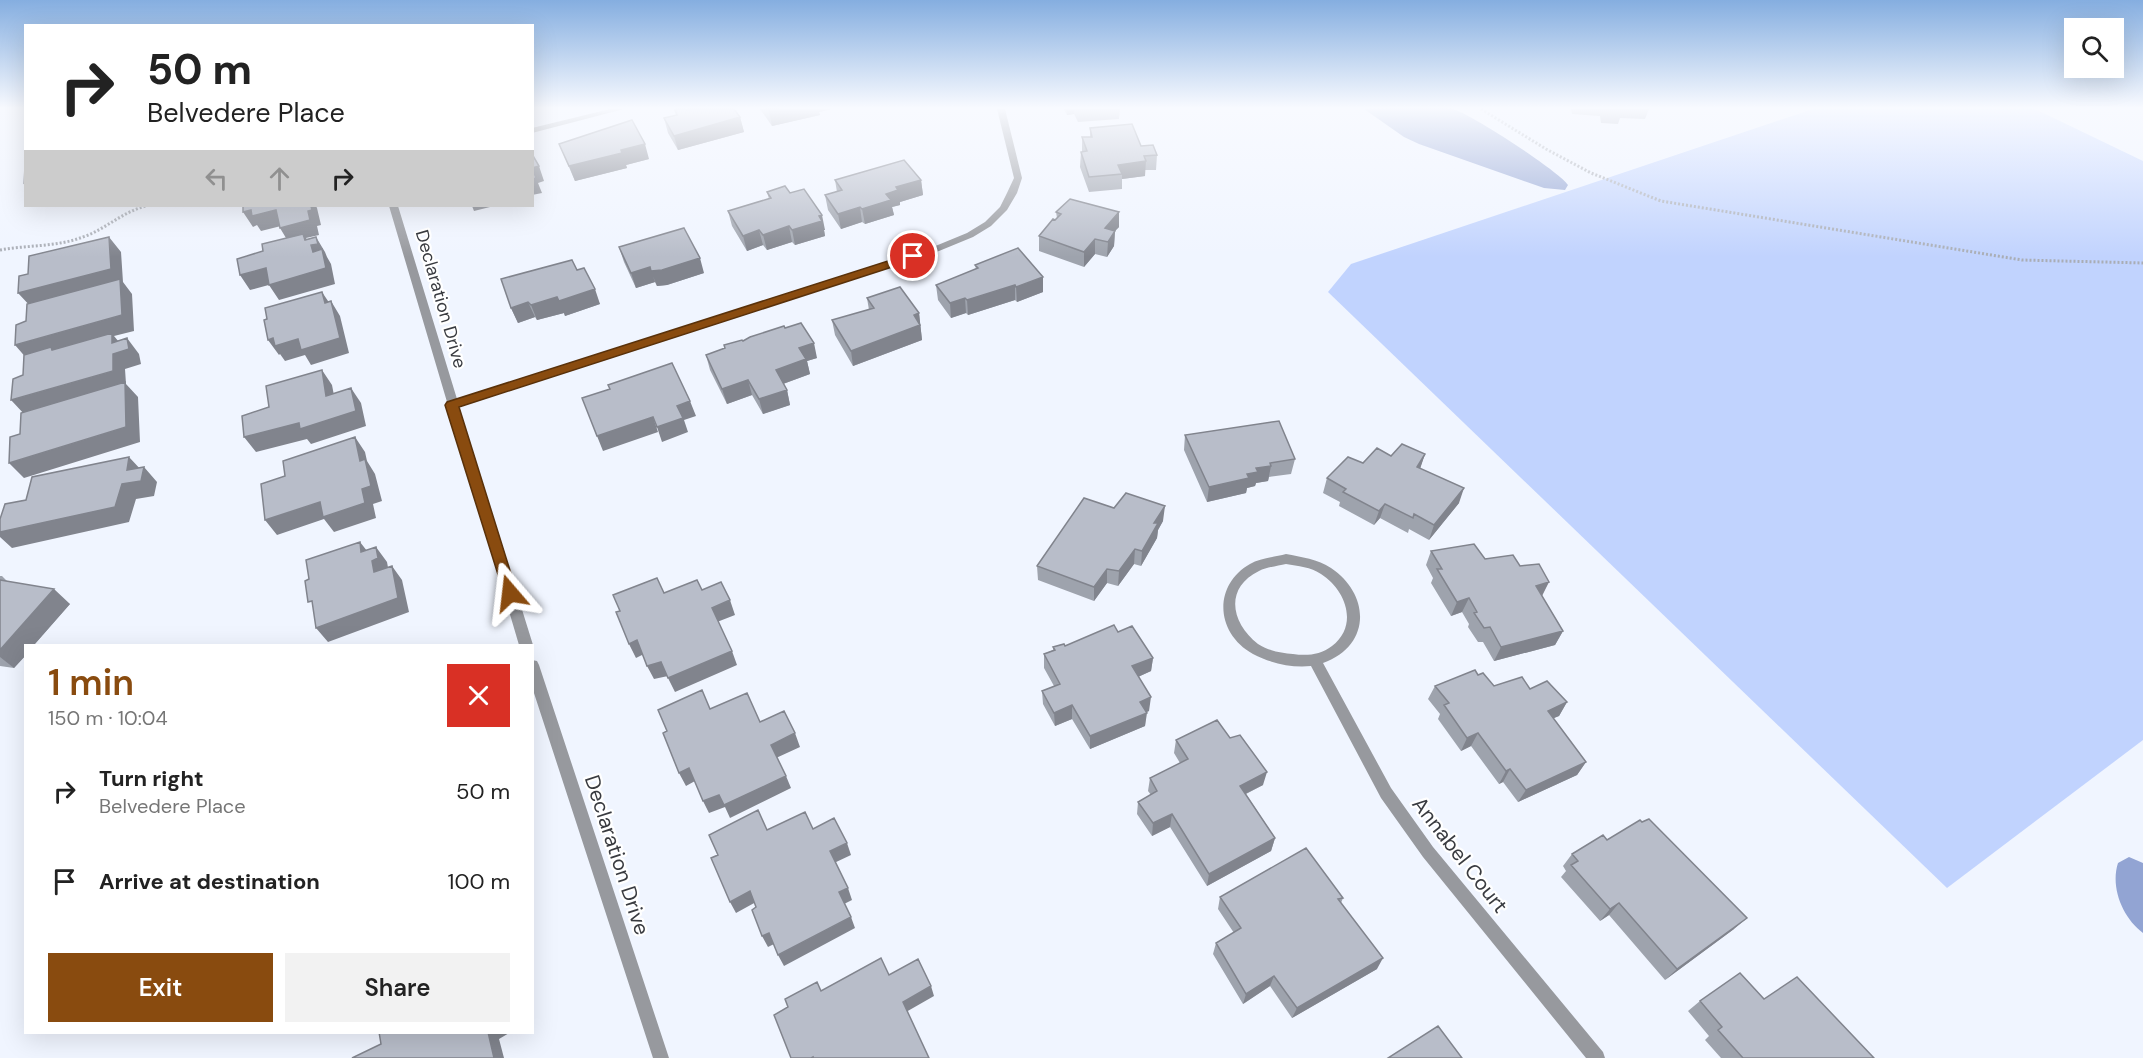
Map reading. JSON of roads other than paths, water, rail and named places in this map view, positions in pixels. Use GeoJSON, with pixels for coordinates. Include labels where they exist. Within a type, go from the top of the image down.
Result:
{"type":"FeatureCollection","features":[{"type":"Feature","properties":{"kind":"street"},"geometry":{"type":"LineString","coordinates":[[452,405],[925,253],[970,235],[988,224],[1004,208],[1018,178],[1013,158]]}},
{"type":"Feature","properties":{"kind":"street","name":"Declaration Drive"},"geometry":{"type":"LineString","coordinates":[[393,207],[526,644]]}},
{"type":"Feature","properties":{"kind":"street"},"geometry":{"type":"LineString","coordinates":[[1286,559],[1306,562],[1324,570],[1340,582],[1350,596],[1355,612],[1354,628],[1346,643],[1332,654],[1315,661],[1292,662],[1270,657],[1251,646],[1236,632],[1229,615],[1228,597],[1235,582],[1247,569],[1265,561],[1286,559]]}},
{"type":"Feature","properties":{"kind":"street","name":"Annabel Court"},"geometry":{"type":"LineString","coordinates":[[1315,661],[1386,793],[1422,844],[1597,1058]]}},
{"type":"Feature","properties":{"kind":"street","name":"Declaration Drive"},"geometry":{"type":"LineString","coordinates":[[534,672],[661,1058]]}}]}
